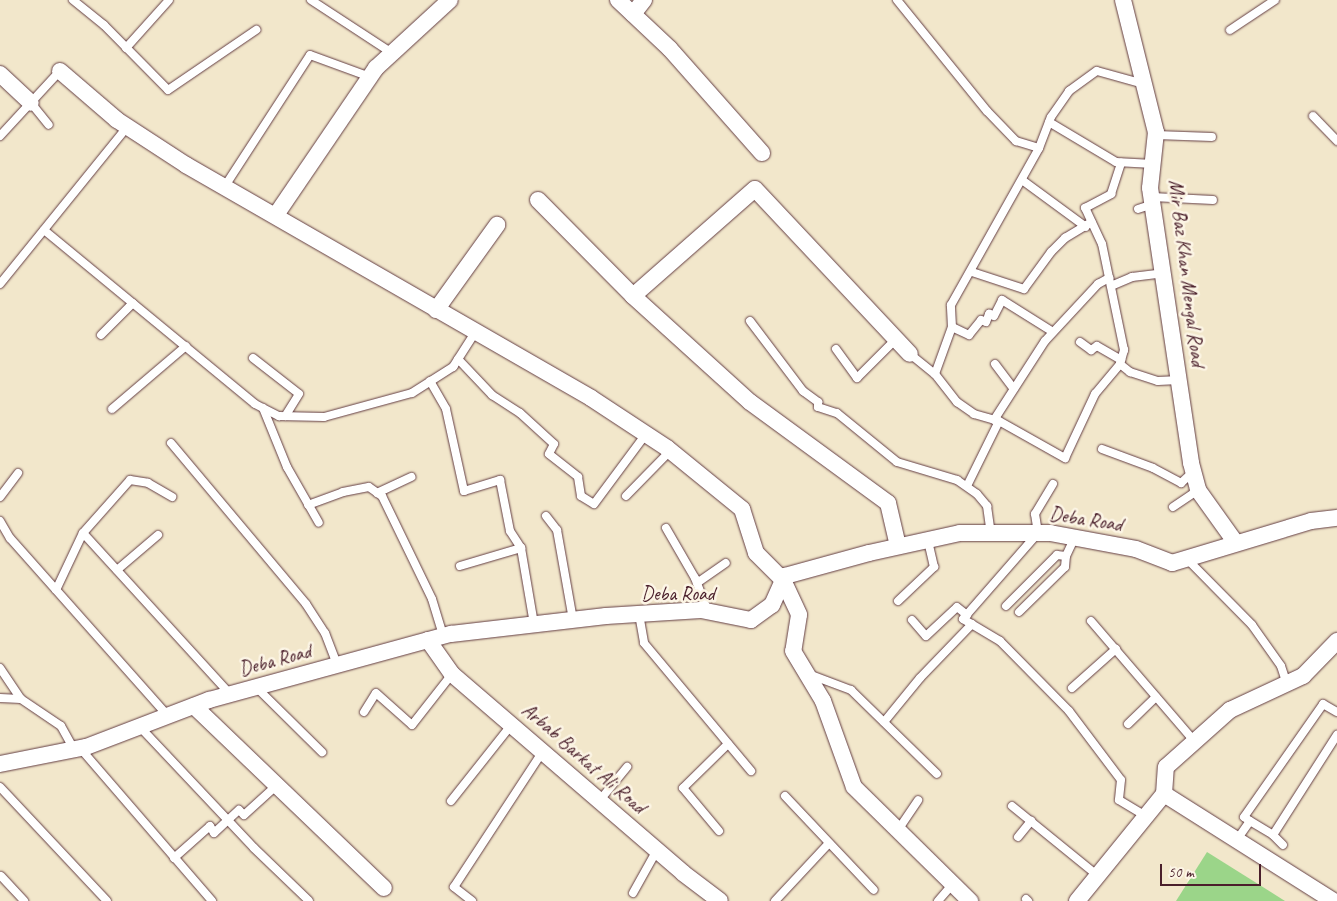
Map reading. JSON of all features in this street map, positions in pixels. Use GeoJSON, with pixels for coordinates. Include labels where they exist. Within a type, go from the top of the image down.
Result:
{"type":"FeatureCollection","features":[{"type":"Feature","properties":{"kind":"street"},"geometry":{"type":"LineString","coordinates":[[276,215],[370,77],[392,53],[450,0]]}},
{"type":"Feature","properties":{"kind":"street"},"geometry":{"type":"LineString","coordinates":[[618,0],[670,49],[762,153]]}},
{"type":"Feature","properties":{"kind":"street"},"geometry":{"type":"LineString","coordinates":[[632,14],[644,0]]}},
{"type":"Feature","properties":{"kind":"street","name":"Mir Baz Khan Mengal Road"},"geometry":{"type":"LineString","coordinates":[[1123,0],[1146,84],[1156,135],[1148,203],[1163,273],[1193,472],[1198,490],[1236,543]]}},
{"type":"Feature","properties":{"kind":"street"},"geometry":{"type":"LineString","coordinates":[[60,71],[127,127],[436,310],[477,330],[646,434],[742,509],[756,554],[783,580],[800,615],[793,651],[823,700],[854,787],[970,901]]}},
{"type":"Feature","properties":{"kind":"street"},"geometry":{"type":"LineString","coordinates":[[0,74],[31,103]]}},
{"type":"Feature","properties":{"kind":"street"},"geometry":{"type":"LineString","coordinates":[[633,296],[755,189],[910,354]]}},
{"type":"Feature","properties":{"kind":"street"},"geometry":{"type":"LineString","coordinates":[[538,200],[633,296],[750,402],[888,503],[898,546]]}},
{"type":"Feature","properties":{"kind":"street"},"geometry":{"type":"LineString","coordinates":[[436,310],[497,225]]}},
{"type":"Feature","properties":{"kind":"street","name":"Deba Road"},"geometry":{"type":"LineString","coordinates":[[0,764],[77,749],[230,694],[435,638],[534,624],[639,614],[708,611],[751,620],[772,604],[785,576],[898,546],[960,534],[1038,533],[1074,537],[1136,549],[1172,563],[1312,521],[1337,518]]}},
{"type":"Feature","properties":{"kind":"street","name":"Arbab Barkat Ali Road"},"geometry":{"type":"LineString","coordinates":[[435,638],[452,674],[544,751],[656,850],[720,901]]}},
{"type":"Feature","properties":{"kind":"street"},"geometry":{"type":"LineString","coordinates":[[1078,901],[1164,794],[1166,767],[1230,710],[1303,676],[1337,641]]}},
{"type":"Feature","properties":{"kind":"street"},"geometry":{"type":"LineString","coordinates":[[194,706],[384,888]]}},
{"type":"Feature","properties":{"kind":"street"},"geometry":{"type":"LineString","coordinates":[[1164,794],[1333,901]]}},
{"type":"Feature","properties":{"kind":"lane"},"geometry":{"type":"LineString","coordinates":[[74,0],[168,90],[256,30]]}},
{"type":"Feature","properties":{"kind":"lane"},"geometry":{"type":"LineString","coordinates":[[126,48],[169,0]]}},
{"type":"Feature","properties":{"kind":"lane"},"geometry":{"type":"LineString","coordinates":[[897,0],[987,110],[1016,141],[1039,148]]}},
{"type":"Feature","properties":{"kind":"lane"},"geometry":{"type":"LineString","coordinates":[[1230,30],[1275,0]]}},
{"type":"Feature","properties":{"kind":"lane"},"geometry":{"type":"LineString","coordinates":[[318,1],[392,53]]}},
{"type":"Feature","properties":{"kind":"lane"},"geometry":{"type":"LineString","coordinates":[[225,186],[310,55],[370,77]]}},
{"type":"Feature","properties":{"kind":"lane"},"geometry":{"type":"LineString","coordinates":[[0,136],[60,71]]}},
{"type":"Feature","properties":{"kind":"lane"},"geometry":{"type":"LineString","coordinates":[[935,374],[952,327],[951,305],[972,272],[1022,180],[1039,148],[1049,122],[1069,91],[1097,71],[1146,84]]}},
{"type":"Feature","properties":{"kind":"lane"},"geometry":{"type":"LineString","coordinates":[[31,103],[49,125]]}},
{"type":"Feature","properties":{"kind":"lane"},"geometry":{"type":"LineString","coordinates":[[1313,116],[1337,140]]}},
{"type":"Feature","properties":{"kind":"lane"},"geometry":{"type":"LineString","coordinates":[[1049,122],[1121,163],[1153,164]]}},
{"type":"Feature","properties":{"kind":"lane"},"geometry":{"type":"LineString","coordinates":[[0,284],[127,127]]}},
{"type":"Feature","properties":{"kind":"lane"},"geometry":{"type":"LineString","coordinates":[[1156,135],[1212,137]]}},
{"type":"Feature","properties":{"kind":"lane"},"geometry":{"type":"LineString","coordinates":[[910,354],[935,374],[957,402],[974,414],[997,421],[1065,458],[1095,394],[1120,362],[1124,350],[1102,244],[1089,225],[1085,208],[1111,194],[1121,163]]}},
{"type":"Feature","properties":{"kind":"lane"},"geometry":{"type":"LineString","coordinates":[[1022,180],[1089,225]]}},
{"type":"Feature","properties":{"kind":"lane"},"geometry":{"type":"LineString","coordinates":[[1148,203],[1213,200]]}},
{"type":"Feature","properties":{"kind":"lane"},"geometry":{"type":"LineString","coordinates":[[972,272],[1024,289],[1051,252],[1065,238],[1089,225]]}},
{"type":"Feature","properties":{"kind":"lane"},"geometry":{"type":"LineString","coordinates":[[44,230],[263,408],[285,416],[324,417],[379,404],[412,393],[453,367],[477,330]]}},
{"type":"Feature","properties":{"kind":"lane"},"geometry":{"type":"LineString","coordinates":[[1111,286],[1132,277],[1163,273]]}},
{"type":"Feature","properties":{"kind":"lane"},"geometry":{"type":"LineString","coordinates":[[967,486],[1014,389],[1053,332],[1098,284],[1109,278]]}},
{"type":"Feature","properties":{"kind":"lane"},"geometry":{"type":"LineString","coordinates":[[952,327],[969,335],[981,320],[986,322],[989,314],[994,316],[1002,300],[1053,332]]}},
{"type":"Feature","properties":{"kind":"lane"},"geometry":{"type":"LineString","coordinates":[[101,335],[133,303]]}},
{"type":"Feature","properties":{"kind":"lane"},"geometry":{"type":"LineString","coordinates":[[750,321],[803,392],[818,402],[818,407],[837,414],[897,462],[958,480],[967,486],[987,506],[991,533]]}},
{"type":"Feature","properties":{"kind":"lane"},"geometry":{"type":"LineString","coordinates":[[836,349],[857,378],[896,339]]}},
{"type":"Feature","properties":{"kind":"lane"},"geometry":{"type":"LineString","coordinates":[[1080,342],[1091,350],[1097,346],[1120,362],[1130,372],[1158,381],[1179,380]]}},
{"type":"Feature","properties":{"kind":"lane"},"geometry":{"type":"LineString","coordinates":[[112,409],[186,346]]}},
{"type":"Feature","properties":{"kind":"lane"},"geometry":{"type":"LineString","coordinates":[[253,358],[299,394],[285,416]]}},
{"type":"Feature","properties":{"kind":"lane"},"geometry":{"type":"LineString","coordinates":[[458,359],[492,395],[520,413],[554,444],[549,454],[578,478],[581,496],[594,504],[646,434]]}},
{"type":"Feature","properties":{"kind":"lane"},"geometry":{"type":"LineString","coordinates":[[995,364],[1014,389]]}},
{"type":"Feature","properties":{"kind":"lane"},"geometry":{"type":"LineString","coordinates":[[430,382],[446,409],[464,491],[500,480],[510,531],[521,548],[534,624]]}},
{"type":"Feature","properties":{"kind":"lane"},"geometry":{"type":"LineString","coordinates":[[263,408],[288,467],[319,523]]}},
{"type":"Feature","properties":{"kind":"lane"},"geometry":{"type":"LineString","coordinates":[[171,443],[306,604],[324,633],[337,665]]}},
{"type":"Feature","properties":{"kind":"lane"},"geometry":{"type":"LineString","coordinates":[[1102,449],[1153,468],[1180,484],[1193,472]]}},
{"type":"Feature","properties":{"kind":"lane"},"geometry":{"type":"LineString","coordinates":[[626,496],[670,451]]}},
{"type":"Feature","properties":{"kind":"lane"},"geometry":{"type":"LineString","coordinates":[[0,497],[18,473]]}},
{"type":"Feature","properties":{"kind":"lane"},"geometry":{"type":"LineString","coordinates":[[377,492],[412,476]]}},
{"type":"Feature","properties":{"kind":"lane"},"geometry":{"type":"LineString","coordinates":[[56,590],[83,533],[130,480],[148,483],[172,497]]}},
{"type":"Feature","properties":{"kind":"lane"},"geometry":{"type":"LineString","coordinates":[[1054,484],[1035,514],[1038,533],[964,619],[1000,640],[1069,711],[1121,780],[1119,800],[1147,817]]}},
{"type":"Feature","properties":{"kind":"lane"},"geometry":{"type":"LineString","coordinates":[[308,505],[343,492],[369,487],[382,496],[432,599],[435,638]]}},
{"type":"Feature","properties":{"kind":"lane"},"geometry":{"type":"LineString","coordinates":[[1173,507],[1198,490]]}},
{"type":"Feature","properties":{"kind":"lane"},"geometry":{"type":"LineString","coordinates":[[546,516],[557,530],[573,620]]}},
{"type":"Feature","properties":{"kind":"lane"},"geometry":{"type":"LineString","coordinates":[[0,521],[10,538],[168,716]]}},
{"type":"Feature","properties":{"kind":"lane"},"geometry":{"type":"LineString","coordinates":[[666,528],[696,583],[708,611]]}},
{"type":"Feature","properties":{"kind":"lane"},"geometry":{"type":"LineString","coordinates":[[83,533],[230,694]]}},
{"type":"Feature","properties":{"kind":"lane"},"geometry":{"type":"LineString","coordinates":[[117,570],[158,535]]}},
{"type":"Feature","properties":{"kind":"lane"},"geometry":{"type":"LineString","coordinates":[[1019,612],[1065,567],[1066,556],[1074,537]]}},
{"type":"Feature","properties":{"kind":"lane"},"geometry":{"type":"LineString","coordinates":[[898,601],[934,567],[928,540]]}},
{"type":"Feature","properties":{"kind":"lane"},"geometry":{"type":"LineString","coordinates":[[460,566],[521,548]]}},
{"type":"Feature","properties":{"kind":"lane"},"geometry":{"type":"LineString","coordinates":[[1006,606],[1057,555],[1066,556]]}},
{"type":"Feature","properties":{"kind":"lane"},"geometry":{"type":"LineString","coordinates":[[1186,558],[1252,625],[1281,666],[1287,684]]}},
{"type":"Feature","properties":{"kind":"lane"},"geometry":{"type":"LineString","coordinates":[[696,583],[726,564]]}},
{"type":"Feature","properties":{"kind":"lane"},"geometry":{"type":"LineString","coordinates":[[912,620],[926,636],[957,607],[968,615]]}},
{"type":"Feature","properties":{"kind":"lane"},"geometry":{"type":"LineString","coordinates":[[639,614],[644,643],[751,771]]}},
{"type":"Feature","properties":{"kind":"lane"},"geometry":{"type":"LineString","coordinates":[[1092,621],[1195,742]]}},
{"type":"Feature","properties":{"kind":"lane"},"geometry":{"type":"LineString","coordinates":[[884,722],[920,678],[972,624]]}},
{"type":"Feature","properties":{"kind":"lane"},"geometry":{"type":"LineString","coordinates":[[1072,688],[1116,650]]}},
{"type":"Feature","properties":{"kind":"lane"},"geometry":{"type":"LineString","coordinates":[[0,668],[21,699],[60,726],[77,749],[212,901]]}},
{"type":"Feature","properties":{"kind":"lane"},"geometry":{"type":"LineString","coordinates":[[364,712],[376,693],[412,725],[452,674]]}},
{"type":"Feature","properties":{"kind":"lane"},"geometry":{"type":"LineString","coordinates":[[807,674],[851,690],[937,774]]}},
{"type":"Feature","properties":{"kind":"lane"},"geometry":{"type":"LineString","coordinates":[[256,687],[322,752]]}},
{"type":"Feature","properties":{"kind":"lane"},"geometry":{"type":"LineString","coordinates":[[1128,724],[1156,696]]}},
{"type":"Feature","properties":{"kind":"lane"},"geometry":{"type":"LineString","coordinates":[[0,698],[21,699]]}},
{"type":"Feature","properties":{"kind":"lane"},"geometry":{"type":"LineString","coordinates":[[1283,845],[1244,817],[1323,704],[1337,712]]}},
{"type":"Feature","properties":{"kind":"lane"},"geometry":{"type":"LineString","coordinates":[[451,801],[512,724]]}},
{"type":"Feature","properties":{"kind":"lane"},"geometry":{"type":"LineString","coordinates":[[140,727],[309,901]]}},
{"type":"Feature","properties":{"kind":"lane"},"geometry":{"type":"LineString","coordinates":[[1273,836],[1337,735]]}},
{"type":"Feature","properties":{"kind":"lane"},"geometry":{"type":"LineString","coordinates":[[719,830],[683,788],[728,744]]}},
{"type":"Feature","properties":{"kind":"lane"},"geometry":{"type":"LineString","coordinates":[[472,901],[454,887],[544,751]]}},
{"type":"Feature","properties":{"kind":"lane"},"geometry":{"type":"LineString","coordinates":[[600,800],[626,767]]}},
{"type":"Feature","properties":{"kind":"lane"},"geometry":{"type":"LineString","coordinates":[[174,858],[210,826],[214,833],[239,810],[244,815],[277,785]]}},
{"type":"Feature","properties":{"kind":"lane"},"geometry":{"type":"LineString","coordinates":[[0,787],[105,900]]}},
{"type":"Feature","properties":{"kind":"lane"},"geometry":{"type":"LineString","coordinates":[[785,796],[874,890]]}},
{"type":"Feature","properties":{"kind":"lane"},"geometry":{"type":"LineString","coordinates":[[898,830],[918,800]]}},
{"type":"Feature","properties":{"kind":"lane"},"geometry":{"type":"LineString","coordinates":[[1012,806],[1098,876]]}},
{"type":"Feature","properties":{"kind":"lane"},"geometry":{"type":"LineString","coordinates":[[1018,837],[1031,821]]}},
{"type":"Feature","properties":{"kind":"lane"},"geometry":{"type":"LineString","coordinates":[[1236,841],[1250,822]]}},
{"type":"Feature","properties":{"kind":"lane"},"geometry":{"type":"LineString","coordinates":[[775,901],[829,843]]}},
{"type":"Feature","properties":{"kind":"lane"},"geometry":{"type":"LineString","coordinates":[[633,893],[656,850]]}},
{"type":"Feature","properties":{"kind":"lane"},"geometry":{"type":"LineString","coordinates":[[1,876],[24,901]]}},
{"type":"Feature","properties":{"kind":"lane"},"geometry":{"type":"LineString","coordinates":[[938,901],[953,884]]}},
{"type":"Feature","properties":{"kind":"green space"},"geometry":{"type":"Polygon","coordinates":[[[1207,852],[1285,901],[1176,901],[1207,852]]]}}]}
